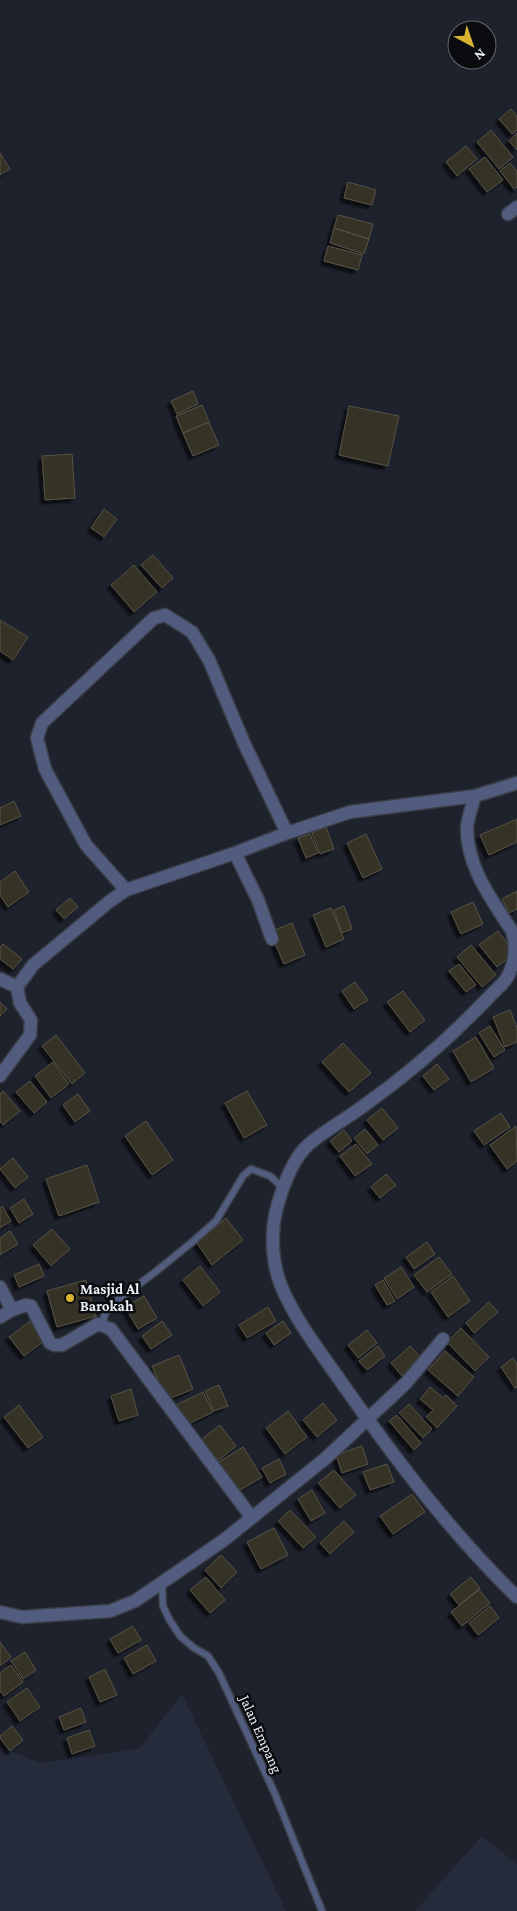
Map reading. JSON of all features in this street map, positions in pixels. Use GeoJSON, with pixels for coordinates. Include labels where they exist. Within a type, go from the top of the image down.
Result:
{"type":"FeatureCollection","features":[{"type":"Feature","properties":{"kind":"street"},"geometry":{"type":"LineString","coordinates":[[126,890],[86,844],[44,768],[37,738],[42,723],[154,618],[165,615],[192,632],[209,660],[244,743],[287,832]]}},
{"type":"Feature","properties":{"kind":"street"},"geometry":{"type":"LineString","coordinates":[[0,1076],[30,1035],[31,1020],[20,1003],[17,987],[33,965],[126,890],[235,853],[287,832],[350,812],[475,796],[517,782]]}},
{"type":"Feature","properties":{"kind":"street"},"geometry":{"type":"LineString","coordinates":[[475,796],[468,827],[471,850],[479,878],[512,930],[515,940],[515,960],[507,977],[456,1029],[416,1065],[364,1106],[305,1147],[288,1176],[276,1212],[272,1233],[274,1257],[281,1287],[297,1318],[367,1419],[408,1472],[488,1569],[517,1597]]}},
{"type":"Feature","properties":{"kind":"street"},"geometry":{"type":"LineString","coordinates":[[235,853],[258,900],[272,939]]}},
{"type":"Feature","properties":{"kind":"street"},"geometry":{"type":"LineString","coordinates":[[0,979],[17,987]]}},
{"type":"Feature","properties":{"kind":"street"},"geometry":{"type":"LineString","coordinates":[[0,1287],[12,1310]]}},
{"type":"Feature","properties":{"kind":"street"},"geometry":{"type":"LineString","coordinates":[[0,1317],[26,1305],[31,1306],[50,1343],[62,1346],[98,1324],[111,1329],[252,1518]]}},
{"type":"Feature","properties":{"kind":"street"},"geometry":{"type":"LineString","coordinates":[[0,1612],[22,1617],[110,1611],[135,1601],[224,1540],[326,1458],[406,1383],[443,1339]]}},
{"type":"Feature","properties":{"kind":"lane"},"geometry":{"type":"LineString","coordinates":[[102,1324],[104,1314],[111,1305],[169,1261],[216,1221],[243,1176],[251,1169],[270,1176],[284,1188]]}},
{"type":"Feature","properties":{"kind":"lane","name":"Jalan Empang"},"geometry":{"type":"LineString","coordinates":[[162,1583],[163,1606],[180,1636],[208,1656],[219,1673],[275,1794],[322,1911]]}},
{"type":"Feature","properties":{"kind":"shaded area"},"geometry":{"type":"Polygon","coordinates":[[[182,1694],[286,1911],[0,1911],[0,1747],[41,1763],[139,1749],[182,1694]]]}},
{"type":"Feature","properties":{"kind":"shaded area"},"geometry":{"type":"Polygon","coordinates":[[[482,1836],[517,1864],[517,1911],[415,1911],[482,1836]]]}},
{"type":"Feature","properties":{"kind":"building"},"geometry":{"type":"Polygon","coordinates":[[[511,109],[517,116],[517,130],[512,134],[499,119],[511,109]]]}},
{"type":"Feature","properties":{"kind":"building"},"geometry":{"type":"Polygon","coordinates":[[[491,130],[513,157],[499,169],[477,142],[491,130]]]}},
{"type":"Feature","properties":{"kind":"building"},"geometry":{"type":"Polygon","coordinates":[[[517,133],[517,150],[509,141],[517,133]]]}},
{"type":"Feature","properties":{"kind":"building"},"geometry":{"type":"Polygon","coordinates":[[[466,146],[477,159],[457,176],[446,162],[466,146]]]}},
{"type":"Feature","properties":{"kind":"building"},"geometry":{"type":"Polygon","coordinates":[[[0,153],[10,169],[0,175],[0,153]]]}},
{"type":"Feature","properties":{"kind":"building"},"geometry":{"type":"Polygon","coordinates":[[[485,157],[503,180],[487,192],[469,169],[485,157]]]}},
{"type":"Feature","properties":{"kind":"building"},"geometry":{"type":"Polygon","coordinates":[[[510,163],[517,171],[517,187],[514,189],[500,171],[510,163]]]}},
{"type":"Feature","properties":{"kind":"building"},"geometry":{"type":"Polygon","coordinates":[[[348,182],[376,190],[372,205],[344,198],[348,182]]]}},
{"type":"Feature","properties":{"kind":"building"},"geometry":{"type":"Polygon","coordinates":[[[338,215],[373,224],[369,239],[334,228],[338,215]]]}},
{"type":"Feature","properties":{"kind":"building"},"geometry":{"type":"Polygon","coordinates":[[[334,228],[369,239],[364,254],[330,243],[334,228]]]}},
{"type":"Feature","properties":{"kind":"building"},"geometry":{"type":"Polygon","coordinates":[[[328,246],[362,255],[358,270],[324,261],[328,246]]]}},
{"type":"Feature","properties":{"kind":"building"},"geometry":{"type":"Polygon","coordinates":[[[193,391],[198,404],[177,414],[171,401],[193,391]]]}},
{"type":"Feature","properties":{"kind":"building"},"geometry":{"type":"Polygon","coordinates":[[[202,405],[209,422],[183,433],[176,416],[202,405]]]}},
{"type":"Feature","properties":{"kind":"building"},"geometry":{"type":"Polygon","coordinates":[[[349,406],[399,416],[388,466],[339,455],[349,406]]]}},
{"type":"Feature","properties":{"kind":"building"},"geometry":{"type":"Polygon","coordinates":[[[209,422],[219,445],[193,456],[183,433],[209,422]]]}},
{"type":"Feature","properties":{"kind":"building"},"geometry":{"type":"Polygon","coordinates":[[[72,454],[75,498],[45,500],[42,456],[72,454]]]}},
{"type":"Feature","properties":{"kind":"building"},"geometry":{"type":"Polygon","coordinates":[[[104,509],[117,519],[104,537],[91,528],[104,509]]]}},
{"type":"Feature","properties":{"kind":"building"},"geometry":{"type":"Polygon","coordinates":[[[153,555],[173,578],[162,588],[141,565],[153,555]]]}},
{"type":"Feature","properties":{"kind":"building"},"geometry":{"type":"Polygon","coordinates":[[[134,565],[157,592],[134,612],[111,585],[134,565]]]}},
{"type":"Feature","properties":{"kind":"building"},"geometry":{"type":"Polygon","coordinates":[[[0,620],[28,637],[13,660],[0,651],[0,620]]]}},
{"type":"Feature","properties":{"kind":"building"},"geometry":{"type":"Polygon","coordinates":[[[14,801],[21,816],[0,825],[0,808],[14,801]]]}},
{"type":"Feature","properties":{"kind":"building"},"geometry":{"type":"Polygon","coordinates":[[[517,819],[517,842],[489,855],[480,835],[517,819]]]}},
{"type":"Feature","properties":{"kind":"building"},"geometry":{"type":"Polygon","coordinates":[[[326,827],[334,849],[320,854],[312,833],[326,827]]]}},
{"type":"Feature","properties":{"kind":"building"},"geometry":{"type":"Polygon","coordinates":[[[310,834],[318,853],[306,858],[298,838],[310,834]]]}},
{"type":"Feature","properties":{"kind":"building"},"geometry":{"type":"Polygon","coordinates":[[[366,834],[382,869],[363,878],[347,843],[366,834]]]}},
{"type":"Feature","properties":{"kind":"building"},"geometry":{"type":"Polygon","coordinates":[[[15,871],[29,892],[8,907],[0,895],[0,882],[15,871]]]}},
{"type":"Feature","properties":{"kind":"building"},"geometry":{"type":"Polygon","coordinates":[[[517,891],[517,909],[509,913],[502,899],[517,891]]]}},
{"type":"Feature","properties":{"kind":"building"},"geometry":{"type":"Polygon","coordinates":[[[70,898],[78,907],[64,919],[56,910],[70,898]]]}},
{"type":"Feature","properties":{"kind":"building"},"geometry":{"type":"Polygon","coordinates":[[[473,902],[483,924],[461,934],[451,912],[473,902]]]}},
{"type":"Feature","properties":{"kind":"building"},"geometry":{"type":"Polygon","coordinates":[[[344,906],[352,929],[342,933],[334,910],[344,906]]]}},
{"type":"Feature","properties":{"kind":"building"},"geometry":{"type":"Polygon","coordinates":[[[331,908],[344,939],[326,947],[313,915],[331,908]]]}},
{"type":"Feature","properties":{"kind":"building"},"geometry":{"type":"Polygon","coordinates":[[[292,923],[305,955],[284,964],[270,932],[292,923]]]}},
{"type":"Feature","properties":{"kind":"building"},"geometry":{"type":"Polygon","coordinates":[[[498,931],[515,953],[497,967],[479,945],[498,931]]]}},
{"type":"Feature","properties":{"kind":"building"},"geometry":{"type":"Polygon","coordinates":[[[3,944],[22,959],[13,969],[0,959],[0,947],[3,944]]]}},
{"type":"Feature","properties":{"kind":"building"},"geometry":{"type":"Polygon","coordinates":[[[471,945],[496,975],[482,987],[457,957],[471,945]]]}},
{"type":"Feature","properties":{"kind":"building"},"geometry":{"type":"Polygon","coordinates":[[[459,964],[476,985],[466,992],[449,971],[459,964]]]}},
{"type":"Feature","properties":{"kind":"building"},"geometry":{"type":"Polygon","coordinates":[[[355,982],[368,1000],[354,1009],[342,991],[355,982]]]}},
{"type":"Feature","properties":{"kind":"building"},"geometry":{"type":"Polygon","coordinates":[[[403,991],[425,1020],[410,1032],[387,1002],[403,991]]]}},
{"type":"Feature","properties":{"kind":"building"},"geometry":{"type":"Polygon","coordinates":[[[0,1002],[7,1009],[0,1016],[0,1002]]]}},
{"type":"Feature","properties":{"kind":"building"},"geometry":{"type":"Polygon","coordinates":[[[510,1010],[517,1028],[517,1042],[505,1047],[493,1017],[510,1010]]]}},
{"type":"Feature","properties":{"kind":"building"},"geometry":{"type":"Polygon","coordinates":[[[490,1026],[505,1050],[494,1057],[479,1033],[490,1026]]]}},
{"type":"Feature","properties":{"kind":"building"},"geometry":{"type":"Polygon","coordinates":[[[56,1035],[85,1073],[72,1084],[42,1046],[56,1035]]]}},
{"type":"Feature","properties":{"kind":"building"},"geometry":{"type":"Polygon","coordinates":[[[476,1037],[494,1068],[471,1082],[453,1051],[476,1037]]]}},
{"type":"Feature","properties":{"kind":"building"},"geometry":{"type":"Polygon","coordinates":[[[343,1043],[371,1073],[349,1092],[322,1062],[343,1043]]]}},
{"type":"Feature","properties":{"kind":"building"},"geometry":{"type":"Polygon","coordinates":[[[53,1062],[69,1084],[51,1098],[35,1076],[53,1062]]]}},
{"type":"Feature","properties":{"kind":"building"},"geometry":{"type":"Polygon","coordinates":[[[437,1064],[449,1079],[434,1090],[423,1076],[437,1064]]]}},
{"type":"Feature","properties":{"kind":"building"},"geometry":{"type":"Polygon","coordinates":[[[30,1081],[47,1102],[34,1113],[16,1092],[30,1081]]]}},
{"type":"Feature","properties":{"kind":"building"},"geometry":{"type":"Polygon","coordinates":[[[3,1091],[20,1111],[3,1125],[0,1121],[0,1094],[3,1091]]]}},
{"type":"Feature","properties":{"kind":"building"},"geometry":{"type":"Polygon","coordinates":[[[247,1091],[267,1125],[244,1138],[225,1103],[247,1091]]]}},
{"type":"Feature","properties":{"kind":"building"},"geometry":{"type":"Polygon","coordinates":[[[78,1094],[90,1111],[75,1122],[63,1105],[78,1094]]]}},
{"type":"Feature","properties":{"kind":"building"},"geometry":{"type":"Polygon","coordinates":[[[382,1108],[398,1128],[383,1140],[367,1120],[382,1108]]]}},
{"type":"Feature","properties":{"kind":"building"},"geometry":{"type":"Polygon","coordinates":[[[501,1113],[510,1127],[484,1145],[474,1131],[501,1113]]]}},
{"type":"Feature","properties":{"kind":"building"},"geometry":{"type":"Polygon","coordinates":[[[146,1121],[173,1160],[152,1175],[125,1136],[146,1121]]]}},
{"type":"Feature","properties":{"kind":"building"},"geometry":{"type":"Polygon","coordinates":[[[516,1126],[517,1161],[507,1169],[490,1145],[516,1126]]]}},
{"type":"Feature","properties":{"kind":"building"},"geometry":{"type":"Polygon","coordinates":[[[365,1129],[378,1145],[367,1154],[354,1138],[365,1129]]]}},
{"type":"Feature","properties":{"kind":"building"},"geometry":{"type":"Polygon","coordinates":[[[344,1130],[352,1141],[339,1152],[330,1141],[344,1130]]]}},
{"type":"Feature","properties":{"kind":"building"},"geometry":{"type":"Polygon","coordinates":[[[356,1144],[372,1164],[355,1176],[340,1156],[356,1144]]]}},
{"type":"Feature","properties":{"kind":"building"},"geometry":{"type":"Polygon","coordinates":[[[13,1158],[28,1177],[15,1188],[0,1169],[13,1158]]]}},
{"type":"Feature","properties":{"kind":"building"},"geometry":{"type":"Polygon","coordinates":[[[87,1165],[99,1202],[59,1216],[46,1179],[87,1165]]]}},
{"type":"Feature","properties":{"kind":"building"},"geometry":{"type":"Polygon","coordinates":[[[386,1174],[396,1185],[380,1198],[371,1187],[386,1174]]]}},
{"type":"Feature","properties":{"kind":"building"},"geometry":{"type":"Polygon","coordinates":[[[24,1199],[33,1214],[19,1223],[10,1208],[24,1199]]]}},
{"type":"Feature","properties":{"kind":"building"},"geometry":{"type":"Polygon","coordinates":[[[2,1206],[11,1221],[0,1228],[0,1208],[2,1206]]]}},
{"type":"Feature","properties":{"kind":"building"},"geometry":{"type":"Polygon","coordinates":[[[226,1218],[243,1240],[212,1265],[197,1243],[226,1218]]]}},
{"type":"Feature","properties":{"kind":"building"},"geometry":{"type":"Polygon","coordinates":[[[52,1229],[70,1249],[51,1266],[33,1245],[52,1229]]]}},
{"type":"Feature","properties":{"kind":"building"},"geometry":{"type":"Polygon","coordinates":[[[10,1231],[18,1244],[0,1255],[0,1238],[10,1231]]]}},
{"type":"Feature","properties":{"kind":"building"},"geometry":{"type":"Polygon","coordinates":[[[427,1242],[435,1254],[414,1269],[406,1257],[427,1242]]]}},
{"type":"Feature","properties":{"kind":"building"},"geometry":{"type":"Polygon","coordinates":[[[439,1257],[452,1274],[427,1292],[414,1275],[439,1257]]]}},
{"type":"Feature","properties":{"kind":"building"},"geometry":{"type":"Polygon","coordinates":[[[39,1264],[44,1276],[19,1287],[14,1275],[39,1264]]]}},
{"type":"Feature","properties":{"kind":"building"},"geometry":{"type":"Polygon","coordinates":[[[200,1266],[220,1292],[203,1306],[183,1280],[200,1266]]]}},
{"type":"Feature","properties":{"kind":"building"},"geometry":{"type":"Polygon","coordinates":[[[401,1267],[414,1287],[397,1299],[384,1278],[401,1267]]]}},
{"type":"Feature","properties":{"kind":"building"},"geometry":{"type":"Polygon","coordinates":[[[453,1276],[470,1301],[448,1317],[431,1292],[453,1276]]]}},
{"type":"Feature","properties":{"kind":"building","name":"Masjid Al Barokah"},"geometry":{"type":"Polygon","coordinates":[[[86,1280],[96,1316],[57,1327],[47,1291],[86,1280]]]}},
{"type":"Feature","properties":{"kind":"building"},"geometry":{"type":"Polygon","coordinates":[[[383,1280],[395,1301],[387,1305],[375,1285],[383,1280]]]}},
{"type":"Feature","properties":{"kind":"building"},"geometry":{"type":"Polygon","coordinates":[[[144,1296],[157,1318],[138,1329],[125,1307],[144,1296]]]}},
{"type":"Feature","properties":{"kind":"building"},"geometry":{"type":"Polygon","coordinates":[[[489,1302],[498,1312],[474,1333],[466,1323],[489,1302]]]}},
{"type":"Feature","properties":{"kind":"building"},"geometry":{"type":"Polygon","coordinates":[[[268,1307],[276,1321],[247,1338],[239,1325],[268,1307]]]}},
{"type":"Feature","properties":{"kind":"building"},"geometry":{"type":"Polygon","coordinates":[[[30,1321],[44,1341],[24,1356],[9,1337],[30,1321]]]}},
{"type":"Feature","properties":{"kind":"building"},"geometry":{"type":"Polygon","coordinates":[[[162,1321],[172,1335],[151,1349],[142,1336],[162,1321]]]}},
{"type":"Feature","properties":{"kind":"building"},"geometry":{"type":"Polygon","coordinates":[[[283,1321],[291,1333],[274,1345],[266,1333],[283,1321]]]}},
{"type":"Feature","properties":{"kind":"building"},"geometry":{"type":"Polygon","coordinates":[[[461,1328],[489,1357],[475,1371],[447,1342],[461,1328]]]}},
{"type":"Feature","properties":{"kind":"building"},"geometry":{"type":"Polygon","coordinates":[[[367,1330],[377,1343],[358,1358],[348,1345],[367,1330]]]}},
{"type":"Feature","properties":{"kind":"building"},"geometry":{"type":"Polygon","coordinates":[[[378,1346],[385,1356],[367,1370],[359,1361],[378,1346]]]}},
{"type":"Feature","properties":{"kind":"building"},"geometry":{"type":"Polygon","coordinates":[[[410,1346],[422,1359],[402,1376],[391,1363],[410,1346]]]}},
{"type":"Feature","properties":{"kind":"building"},"geometry":{"type":"Polygon","coordinates":[[[445,1351],[474,1377],[458,1396],[428,1370],[445,1351]]]}},
{"type":"Feature","properties":{"kind":"building"},"geometry":{"type":"Polygon","coordinates":[[[179,1355],[193,1389],[166,1400],[152,1366],[179,1355]]]}},
{"type":"Feature","properties":{"kind":"building"},"geometry":{"type":"Polygon","coordinates":[[[513,1358],[517,1364],[517,1387],[515,1388],[501,1367],[513,1358]]]}},
{"type":"Feature","properties":{"kind":"building"},"geometry":{"type":"Polygon","coordinates":[[[219,1385],[228,1406],[214,1411],[205,1391],[219,1385]]]}},
{"type":"Feature","properties":{"kind":"building"},"geometry":{"type":"Polygon","coordinates":[[[430,1387],[443,1398],[446,1395],[457,1406],[437,1428],[426,1417],[433,1410],[420,1399],[430,1387]]]}},
{"type":"Feature","properties":{"kind":"building"},"geometry":{"type":"Polygon","coordinates":[[[131,1389],[138,1415],[119,1421],[111,1396],[131,1389]]]}},
{"type":"Feature","properties":{"kind":"building"},"geometry":{"type":"Polygon","coordinates":[[[203,1392],[213,1412],[186,1425],[176,1405],[203,1392]]]}},
{"type":"Feature","properties":{"kind":"building"},"geometry":{"type":"Polygon","coordinates":[[[323,1403],[337,1420],[317,1437],[303,1420],[323,1403]]]}},
{"type":"Feature","properties":{"kind":"building"},"geometry":{"type":"Polygon","coordinates":[[[409,1404],[432,1429],[423,1438],[399,1413],[409,1404]]]}},
{"type":"Feature","properties":{"kind":"building"},"geometry":{"type":"Polygon","coordinates":[[[19,1405],[43,1437],[28,1448],[4,1417],[19,1405]]]}},
{"type":"Feature","properties":{"kind":"building"},"geometry":{"type":"Polygon","coordinates":[[[288,1411],[307,1437],[285,1454],[266,1428],[288,1411]]]}},
{"type":"Feature","properties":{"kind":"building"},"geometry":{"type":"Polygon","coordinates":[[[397,1415],[421,1443],[414,1450],[389,1421],[397,1415]]]}},
{"type":"Feature","properties":{"kind":"building"},"geometry":{"type":"Polygon","coordinates":[[[220,1425],[236,1446],[215,1463],[198,1442],[220,1425]]]}},
{"type":"Feature","properties":{"kind":"building"},"geometry":{"type":"Polygon","coordinates":[[[362,1446],[368,1464],[342,1473],[336,1455],[362,1446]]]}},
{"type":"Feature","properties":{"kind":"building"},"geometry":{"type":"Polygon","coordinates":[[[243,1447],[262,1477],[237,1492],[219,1462],[243,1447]]]}},
{"type":"Feature","properties":{"kind":"building"},"geometry":{"type":"Polygon","coordinates":[[[279,1459],[286,1474],[270,1483],[262,1468],[279,1459]]]}},
{"type":"Feature","properties":{"kind":"building"},"geometry":{"type":"Polygon","coordinates":[[[387,1464],[394,1482],[370,1490],[363,1472],[387,1464]]]}},
{"type":"Feature","properties":{"kind":"building"},"geometry":{"type":"Polygon","coordinates":[[[334,1470],[356,1495],[340,1508],[318,1483],[334,1470]]]}},
{"type":"Feature","properties":{"kind":"building"},"geometry":{"type":"Polygon","coordinates":[[[312,1490],[325,1513],[311,1521],[298,1499],[312,1490]]]}},
{"type":"Feature","properties":{"kind":"building"},"geometry":{"type":"Polygon","coordinates":[[[412,1494],[425,1512],[393,1534],[380,1516],[412,1494]]]}},
{"type":"Feature","properties":{"kind":"building"},"geometry":{"type":"Polygon","coordinates":[[[290,1510],[316,1537],[303,1548],[278,1521],[290,1510]]]}},
{"type":"Feature","properties":{"kind":"building"},"geometry":{"type":"Polygon","coordinates":[[[344,1521],[354,1532],[330,1554],[320,1543],[344,1521]]]}},
{"type":"Feature","properties":{"kind":"building"},"geometry":{"type":"Polygon","coordinates":[[[274,1528],[288,1555],[261,1569],[247,1542],[274,1528]]]}},
{"type":"Feature","properties":{"kind":"building"},"geometry":{"type":"Polygon","coordinates":[[[221,1555],[237,1572],[221,1588],[205,1570],[221,1555]]]}},
{"type":"Feature","properties":{"kind":"building"},"geometry":{"type":"Polygon","coordinates":[[[206,1577],[225,1600],[210,1613],[190,1590],[206,1577]]]}},
{"type":"Feature","properties":{"kind":"building"},"geometry":{"type":"Polygon","coordinates":[[[471,1577],[480,1588],[459,1605],[450,1594],[471,1577]]]}},
{"type":"Feature","properties":{"kind":"building"},"geometry":{"type":"Polygon","coordinates":[[[479,1590],[490,1603],[462,1626],[451,1612],[479,1590]]]}},
{"type":"Feature","properties":{"kind":"building"},"geometry":{"type":"Polygon","coordinates":[[[490,1606],[499,1618],[478,1635],[469,1623],[490,1606]]]}},
{"type":"Feature","properties":{"kind":"building"},"geometry":{"type":"Polygon","coordinates":[[[133,1626],[141,1640],[118,1653],[110,1639],[133,1626]]]}},
{"type":"Feature","properties":{"kind":"building"},"geometry":{"type":"Polygon","coordinates":[[[0,1642],[11,1657],[0,1666],[0,1642]]]}},
{"type":"Feature","properties":{"kind":"building"},"geometry":{"type":"Polygon","coordinates":[[[147,1645],[156,1661],[133,1674],[124,1658],[147,1645]]]}},
{"type":"Feature","properties":{"kind":"building"},"geometry":{"type":"Polygon","coordinates":[[[25,1652],[36,1670],[23,1679],[11,1661],[25,1652]]]}},
{"type":"Feature","properties":{"kind":"building"},"geometry":{"type":"Polygon","coordinates":[[[11,1665],[23,1682],[4,1696],[0,1691],[0,1673],[11,1665]]]}},
{"type":"Feature","properties":{"kind":"building"},"geometry":{"type":"Polygon","coordinates":[[[105,1669],[117,1695],[100,1702],[89,1677],[105,1669]]]}},
{"type":"Feature","properties":{"kind":"building"},"geometry":{"type":"Polygon","coordinates":[[[27,1688],[40,1707],[20,1721],[7,1702],[27,1688]]]}},
{"type":"Feature","properties":{"kind":"building"},"geometry":{"type":"Polygon","coordinates":[[[81,1708],[86,1722],[64,1730],[59,1717],[81,1708]]]}},
{"type":"Feature","properties":{"kind":"building"},"geometry":{"type":"Polygon","coordinates":[[[12,1726],[23,1740],[10,1751],[0,1736],[12,1726]]]}},
{"type":"Feature","properties":{"kind":"building"},"geometry":{"type":"Polygon","coordinates":[[[89,1730],[95,1746],[72,1754],[67,1738],[89,1730]]]}},
{"type":"Feature","properties":{"kind":"place","name":"Masjid Al Barokah"},"geometry":{"type":"Point","coordinates":[70,1298]}}]}
